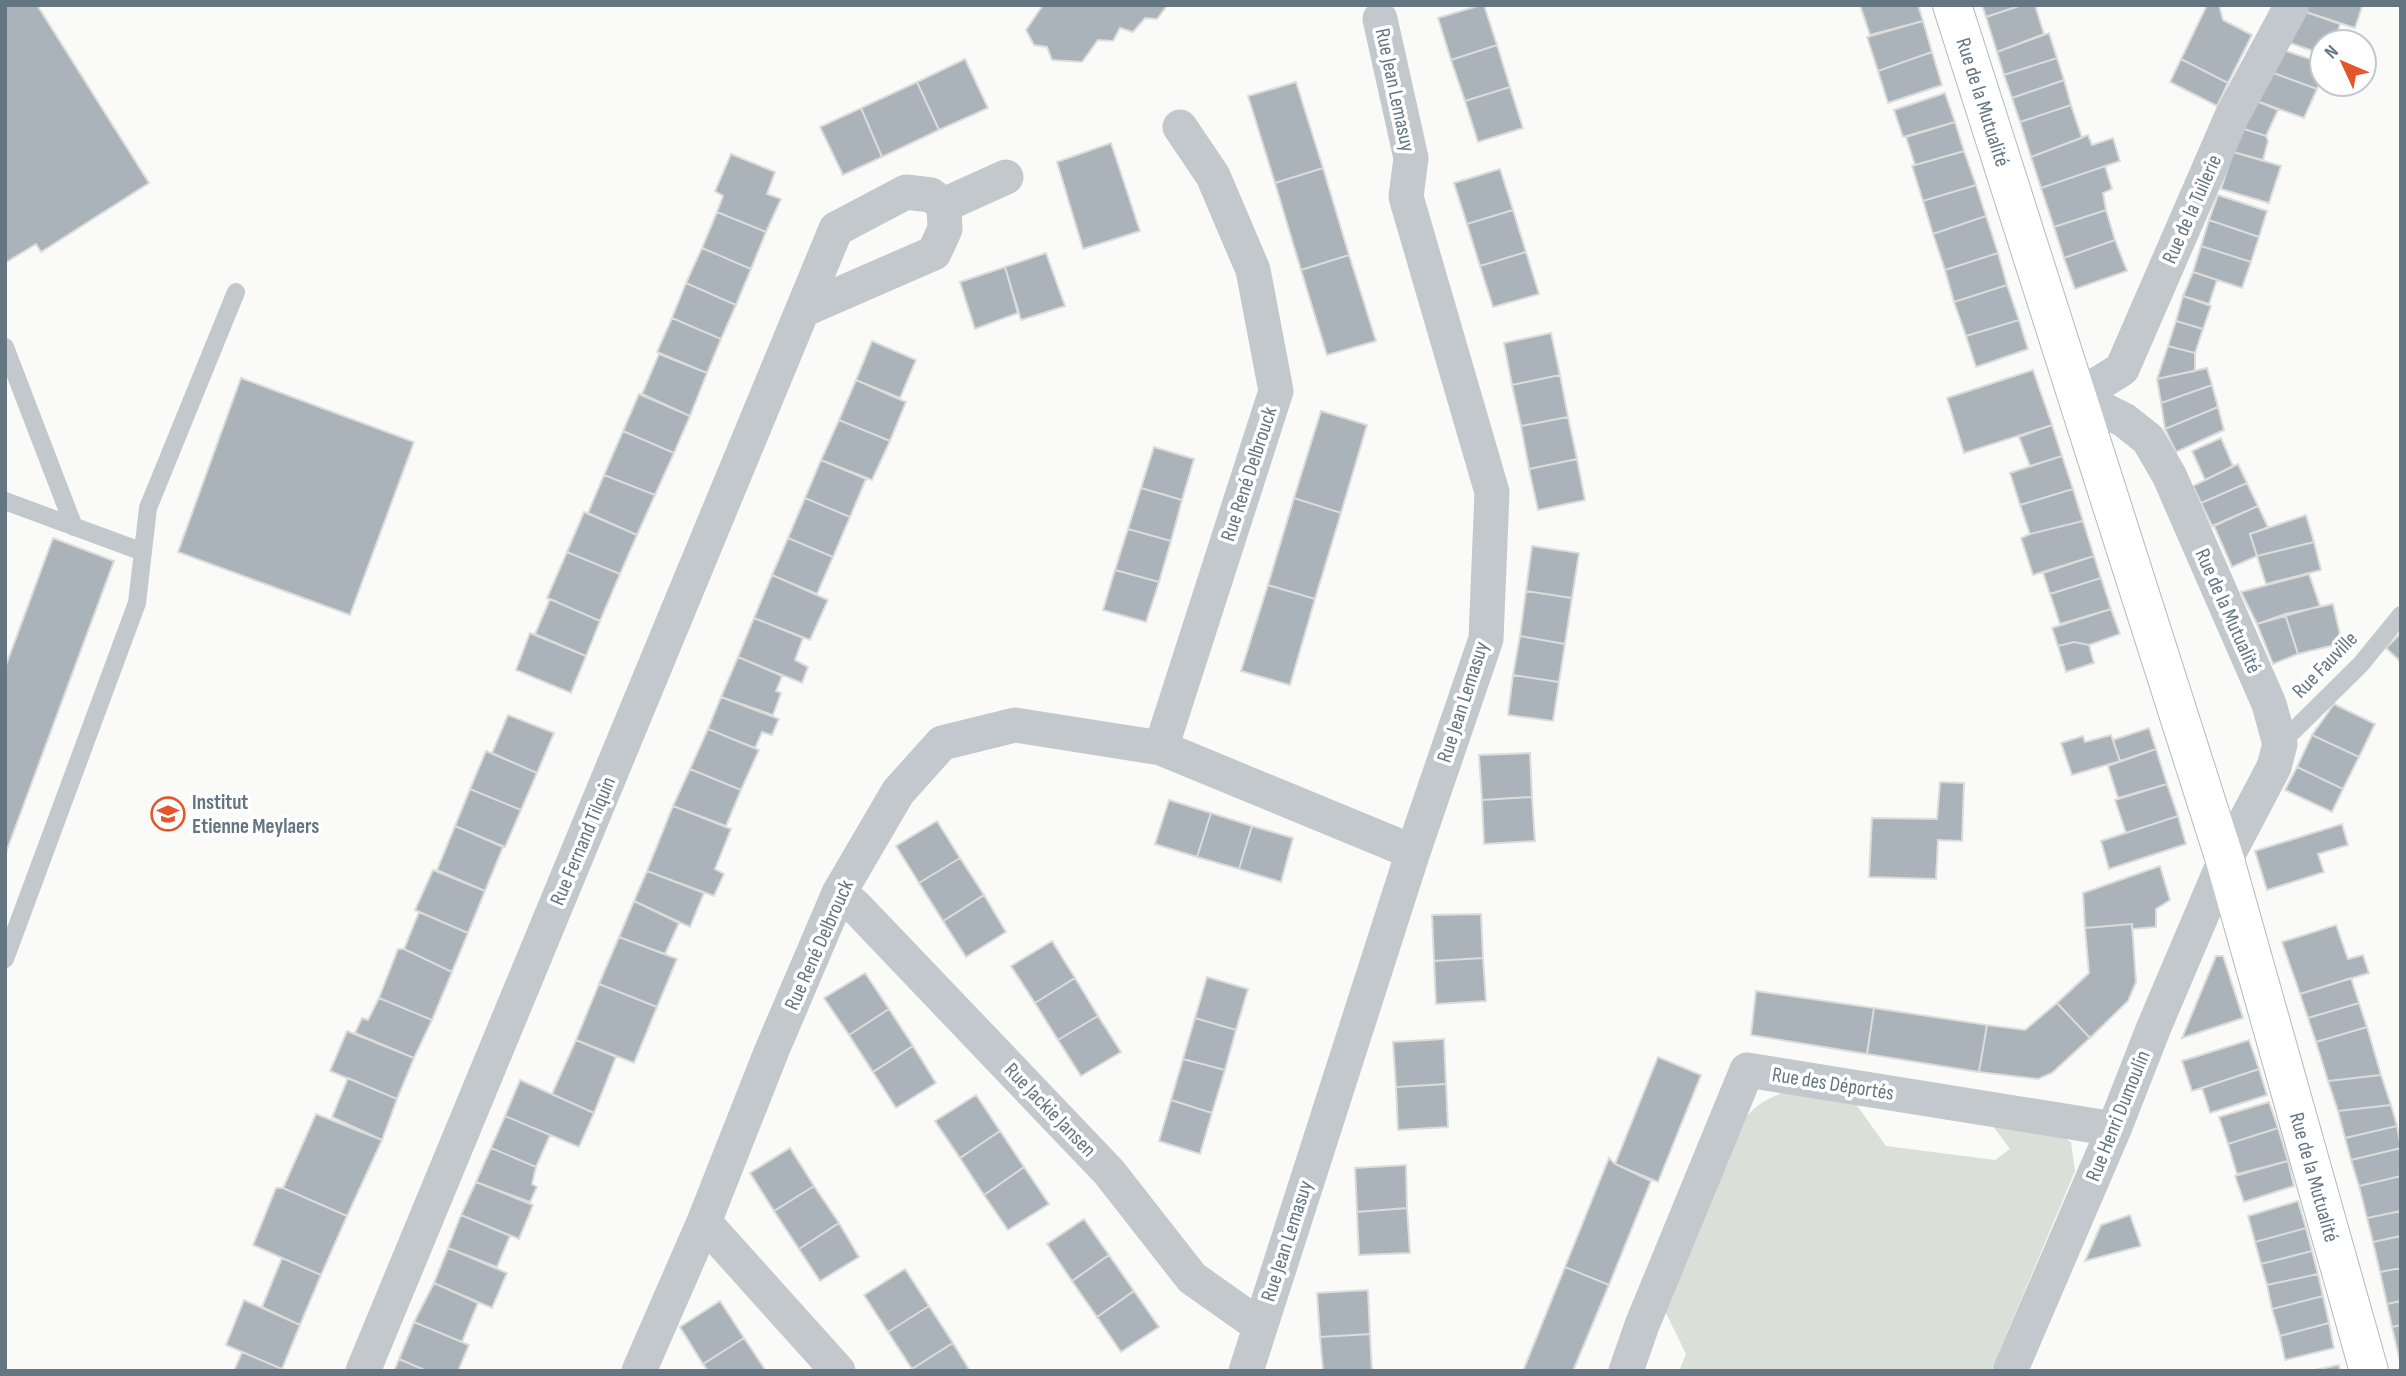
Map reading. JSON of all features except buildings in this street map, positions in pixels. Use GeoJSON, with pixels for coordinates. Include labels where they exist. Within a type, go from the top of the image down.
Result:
{"type":"FeatureCollection","features":[{"type":"Feature","properties":{"kind":"street","name":"Rue de la Mutualité"},"geometry":{"type":"LineString","coordinates":[[1952,5],[2225,860],[2369,1371]]}},
{"type":"Feature","properties":{"kind":"street","name":"Rue de la Tuilerie"},"geometry":{"type":"LineString","coordinates":[[2077,397],[2122,369],[2232,116],[2292,5]]}},
{"type":"Feature","properties":{"kind":"street","name":"Rue Jean Lemasuy"},"geometry":{"type":"LineString","coordinates":[[1246,1371],[1413,852],[1486,639],[1492,492],[1406,197],[1411,158],[1380,19]]}},
{"type":"Feature","properties":{"kind":"street","name":"Rue René Delbrouck"},"geometry":{"type":"LineString","coordinates":[[1161,748],[1276,391],[1253,270],[1213,176],[1180,127]]}},
{"type":"Feature","properties":{"kind":"street"},"geometry":{"type":"LineString","coordinates":[[803,310],[934,253],[945,229],[944,205],[1006,177]]}},
{"type":"Feature","properties":{"kind":"street","name":"Rue Fernand Tilquin"},"geometry":{"type":"LineString","coordinates":[[363,1371],[836,229],[906,192],[931,194],[944,205]]}},
{"type":"Feature","properties":{"kind":"street","name":"Rue de la Mutualité"},"geometry":{"type":"LineString","coordinates":[[2077,397],[2124,420],[2148,439],[2169,475],[2269,704],[2280,744]]}},
{"type":"Feature","properties":{"kind":"street","name":"Rue René Delbrouck"},"geometry":{"type":"LineString","coordinates":[[639,1371],[704,1222],[772,1050],[839,893],[898,792],[942,743],[1015,724],[1161,748],[1413,852]]}},
{"type":"Feature","properties":{"kind":"street"},"geometry":{"type":"LineString","coordinates":[[2225,860],[2274,767],[2280,744]]}},
{"type":"Feature","properties":{"kind":"street","name":"Rue Henri Dumoulin"},"geometry":{"type":"LineString","coordinates":[[2010,1371],[2225,860]]}},
{"type":"Feature","properties":{"kind":"street","name":"Rue Jackie Jansen"},"geometry":{"type":"LineString","coordinates":[[839,893],[856,907],[1109,1172],[1192,1278],[1260,1326]]}},
{"type":"Feature","properties":{"kind":"street","name":"Rue des Déportés"},"geometry":{"type":"LineString","coordinates":[[1626,1371],[1642,1325],[1747,1070],[2114,1129]]}},
{"type":"Feature","properties":{"kind":"street"},"geometry":{"type":"LineString","coordinates":[[704,1222],[838,1371]]}},
{"type":"Feature","properties":{"kind":"lane"},"geometry":{"type":"LineString","coordinates":[[5,959],[137,603],[148,508],[236,292]]}},
{"type":"Feature","properties":{"kind":"lane"},"geometry":{"type":"LineString","coordinates":[[5,347],[74,527]]}},
{"type":"Feature","properties":{"kind":"lane"},"geometry":{"type":"LineString","coordinates":[[5,501],[143,552]]}},
{"type":"Feature","properties":{"kind":"lane","name":"Rue Fauville"},"geometry":{"type":"LineString","coordinates":[[2280,744],[2361,664],[2401,615]]}},
{"type":"Feature","properties":{"kind":"shaded area"},"geometry":{"type":"Polygon","coordinates":[[[1787,1091],[1853,1100],[1886,1146],[1995,1160],[2010,1149],[1989,1121],[2052,1130],[2071,1142],[2075,1171],[1991,1371],[1679,1371],[1686,1354],[1665,1311],[1740,1126],[1760,1104],[1787,1091]]]}},
{"type":"Feature","properties":{"kind":"place","name":"Institut Etienne Meylaers"},"geometry":{"type":"Point","coordinates":[168,814]}}]}
